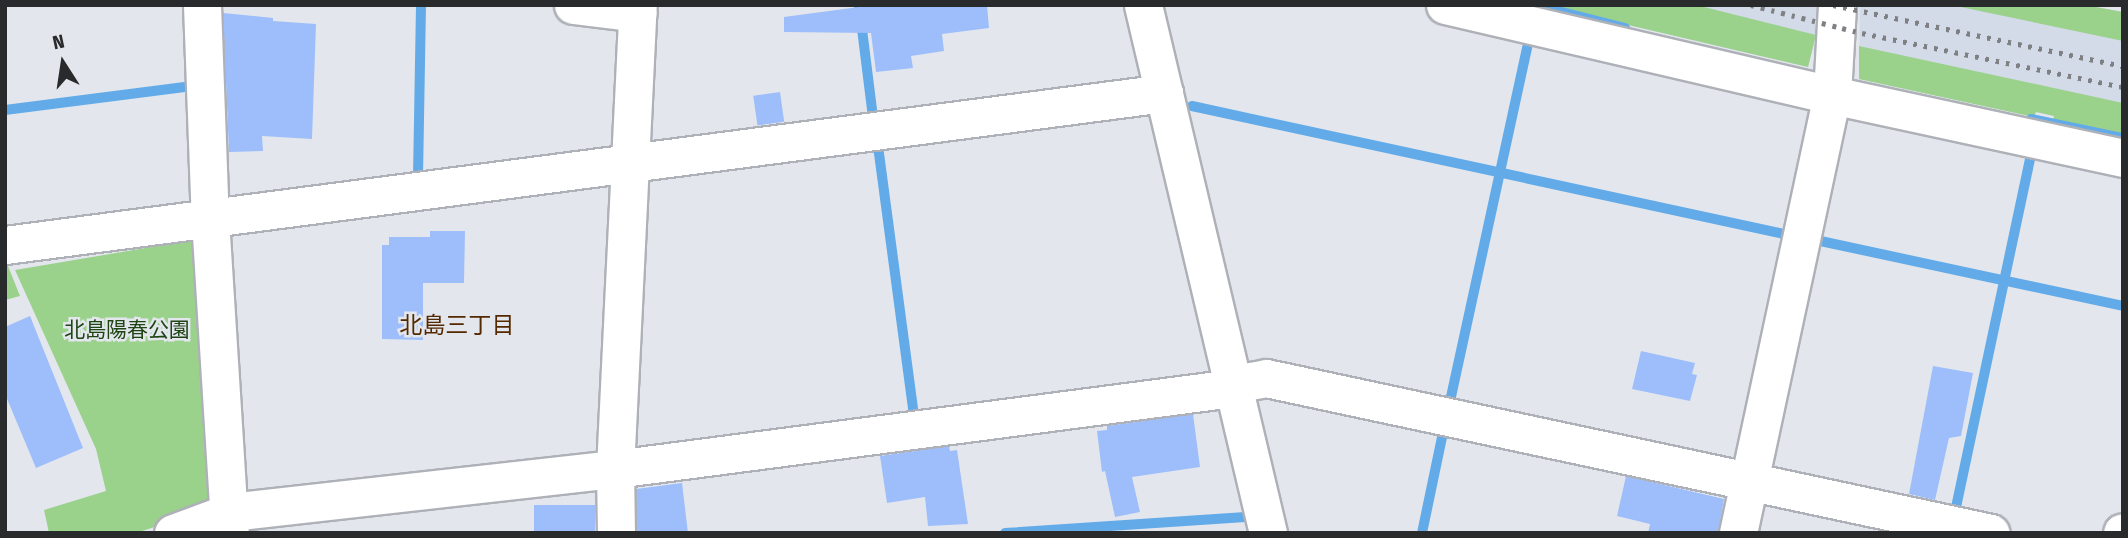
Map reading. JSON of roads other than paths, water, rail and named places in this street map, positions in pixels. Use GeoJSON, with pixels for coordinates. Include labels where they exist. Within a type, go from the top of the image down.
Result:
{"type":"FeatureCollection","features":[{"type":"Feature","properties":{"kind":"street"},"geometry":{"type":"LineString","coordinates":[[202,5],[210,219],[230,522]]}},
{"type":"Feature","properties":{"kind":"street"},"geometry":{"type":"LineString","coordinates":[[573,5],[638,9],[615,468],[616,533]]}},
{"type":"Feature","properties":{"kind":"street"},"geometry":{"type":"LineString","coordinates":[[1143,5],[1268,533]]}},
{"type":"Feature","properties":{"kind":"street"},"geometry":{"type":"LineString","coordinates":[[1445,5],[1832,95],[2123,158]]}},
{"type":"Feature","properties":{"kind":"street"},"geometry":{"type":"LineString","coordinates":[[1738,533],[1832,95],[1837,5]]}},
{"type":"Feature","properties":{"kind":"street"},"geometry":{"type":"LineString","coordinates":[[5,245],[1164,93]]}},
{"type":"Feature","properties":{"kind":"street"},"geometry":{"type":"LineString","coordinates":[[173,533],[230,522],[615,468],[1233,386],[1266,378],[1991,533]]}},
{"type":"Feature","properties":{"kind":"waterway"},"geometry":{"type":"LineString","coordinates":[[418,177],[421,5]]}},
{"type":"Feature","properties":{"kind":"waterway"},"geometry":{"type":"LineString","coordinates":[[859,5],[873,117]]}},
{"type":"Feature","properties":{"kind":"waterway"},"geometry":{"type":"LineString","coordinates":[[1534,5],[1625,28]]}},
{"type":"Feature","properties":{"kind":"waterway"},"geometry":{"type":"LineString","coordinates":[[1449,406],[1527,47]]}},
{"type":"Feature","properties":{"kind":"waterway"},"geometry":{"type":"LineString","coordinates":[[5,110],[192,86]]}},
{"type":"Feature","properties":{"kind":"waterway"},"geometry":{"type":"LineString","coordinates":[[1192,106],[1784,234]]}},
{"type":"Feature","properties":{"kind":"waterway"},"geometry":{"type":"LineString","coordinates":[[2031,119],[2123,138]]}},
{"type":"Feature","properties":{"kind":"waterway"},"geometry":{"type":"LineString","coordinates":[[878,146],[914,417]]}},
{"type":"Feature","properties":{"kind":"waterway"},"geometry":{"type":"LineString","coordinates":[[1955,512],[2030,159]]}},
{"type":"Feature","properties":{"kind":"waterway"},"geometry":{"type":"LineString","coordinates":[[1811,239],[2123,306]]}},
{"type":"Feature","properties":{"kind":"waterway"},"geometry":{"type":"LineString","coordinates":[[1422,533],[1444,428]]}},
{"type":"Feature","properties":{"kind":"waterway"},"geometry":{"type":"LineString","coordinates":[[1005,533],[1245,517]]}},
{"type":"Feature","properties":{"kind":"railway"},"geometry":{"type":"LineString","coordinates":[[1751,5],[1862,33],[2123,87]]}},
{"type":"Feature","properties":{"kind":"railway"},"geometry":{"type":"LineString","coordinates":[[1833,5],[2123,66]]}},
{"type":"Feature","properties":{"kind":"district","name":"北島三丁目"},"geometry":{"type":"Point","coordinates":[457,325]}},
{"type":"Feature","properties":{"kind":"park label","name":"北島陽春公園"},"geometry":{"type":"Point","coordinates":[127,330]}}]}
